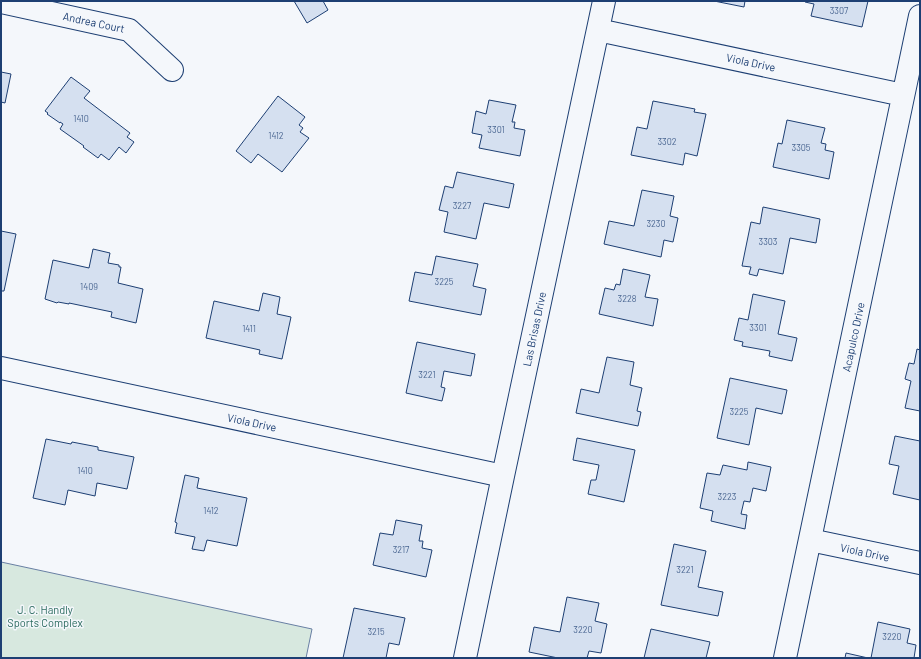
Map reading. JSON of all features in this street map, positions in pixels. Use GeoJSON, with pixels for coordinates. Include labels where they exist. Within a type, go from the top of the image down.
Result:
{"type":"FeatureCollection","features":[{"type":"Feature","properties":{"kind":"street","name":"Las Brisas Drive"},"geometry":{"type":"LineString","coordinates":[[465,658],[604,1]]}},
{"type":"Feature","properties":{"kind":"street","name":"Andrea Court"},"geometry":{"type":"LineString","coordinates":[[1,2],[129,30],[172,70]]}},
{"type":"Feature","properties":{"kind":"street","name":"Acapulco Drive"},"geometry":{"type":"LineString","coordinates":[[785,658],[920,16]]}},
{"type":"Feature","properties":{"kind":"street","name":"Viola Drive"},"geometry":{"type":"LineString","coordinates":[[598,30],[903,95]]}},
{"type":"Feature","properties":{"kind":"street","name":"Viola Drive"},"geometry":{"type":"LineString","coordinates":[[1,368],[503,476]]}},
{"type":"Feature","properties":{"kind":"street","name":"Viola Drive"},"geometry":{"type":"LineString","coordinates":[[810,540],[920,563]]}},
{"type":"Feature","properties":{"kind":"green space","name":"J. C. Handly Sports Complex"},"geometry":{"type":"Polygon","coordinates":[[[1,562],[312,629],[306,658],[1,658],[1,562]]]}},
{"type":"Feature","properties":{"kind":"building"},"geometry":{"type":"Polygon","coordinates":[[[294,1],[323,1],[328,10],[307,23],[294,1]]]}},
{"type":"Feature","properties":{"kind":"building"},"geometry":{"type":"Polygon","coordinates":[[[714,1],[745,1],[744,7],[714,1]]]}},
{"type":"Feature","properties":{"kind":"building"},"geometry":{"type":"Polygon","coordinates":[[[868,1],[862,27],[811,16],[814,4],[805,2],[868,1]]]}},
{"type":"Feature","properties":{"kind":"building"},"geometry":{"type":"Polygon","coordinates":[[[1,72],[11,74],[5,103],[1,102],[1,72]]]}},
{"type":"Feature","properties":{"kind":"building"},"geometry":{"type":"Polygon","coordinates":[[[71,77],[90,91],[84,98],[130,133],[127,137],[134,142],[126,153],[119,147],[109,160],[101,154],[98,158],[60,129],[63,124],[47,114],[48,113],[45,111],[71,77]]]}},
{"type":"Feature","properties":{"kind":"building"},"geometry":{"type":"Polygon","coordinates":[[[278,96],[305,117],[299,125],[303,128],[300,132],[309,138],[282,172],[258,154],[251,163],[236,151],[278,96]]]}},
{"type":"Feature","properties":{"kind":"building"},"geometry":{"type":"Polygon","coordinates":[[[489,100],[516,105],[512,122],[515,122],[514,128],[525,130],[520,156],[479,148],[482,135],[472,133],[476,111],[486,114],[489,100]]]}},
{"type":"Feature","properties":{"kind":"building"},"geometry":{"type":"Polygon","coordinates":[[[653,101],[695,109],[694,112],[706,114],[697,156],[685,153],[683,165],[631,155],[637,127],[647,129],[653,101]]]}},
{"type":"Feature","properties":{"kind":"building"},"geometry":{"type":"Polygon","coordinates":[[[787,120],[825,128],[821,143],[826,144],[825,150],[834,152],[829,179],[773,167],[778,143],[782,144],[787,120]]]}},
{"type":"Feature","properties":{"kind":"building"},"geometry":{"type":"Polygon","coordinates":[[[457,172],[514,184],[509,208],[484,203],[476,239],[444,232],[448,212],[439,210],[445,186],[453,188],[457,172]]]}},
{"type":"Feature","properties":{"kind":"building"},"geometry":{"type":"Polygon","coordinates":[[[642,190],[674,196],[670,216],[678,218],[673,242],[664,240],[661,257],[604,244],[609,221],[634,226],[642,190]]]}},
{"type":"Feature","properties":{"kind":"building"},"geometry":{"type":"Polygon","coordinates":[[[763,207],[820,219],[816,243],[790,238],[783,274],[759,269],[757,276],[749,274],[751,267],[742,266],[751,222],[760,224],[763,207]]]}},
{"type":"Feature","properties":{"kind":"building"},"geometry":{"type":"Polygon","coordinates":[[[1,231],[16,234],[4,291],[1,291],[1,231]]]}},
{"type":"Feature","properties":{"kind":"building"},"geometry":{"type":"Polygon","coordinates":[[[93,249],[110,253],[108,263],[119,265],[119,267],[121,267],[118,283],[143,289],[136,323],[111,317],[112,312],[69,303],[57,303],[45,299],[53,260],[89,268],[93,249]]]}},
{"type":"Feature","properties":{"kind":"building"},"geometry":{"type":"Polygon","coordinates":[[[436,256],[478,264],[473,286],[486,289],[481,315],[409,301],[415,272],[432,275],[436,256]]]}},
{"type":"Feature","properties":{"kind":"building"},"geometry":{"type":"Polygon","coordinates":[[[623,269],[650,275],[645,297],[658,299],[653,326],[599,314],[605,288],[614,290],[616,284],[620,285],[623,269]]]}},
{"type":"Feature","properties":{"kind":"building"},"geometry":{"type":"Polygon","coordinates":[[[263,293],[280,297],[277,314],[291,317],[282,359],[259,354],[260,350],[206,338],[214,301],[259,311],[263,293]]]}},
{"type":"Feature","properties":{"kind":"building"},"geometry":{"type":"Polygon","coordinates":[[[753,294],[785,301],[778,334],[797,338],[792,361],[769,356],[770,351],[742,346],[743,342],[734,340],[739,318],[748,320],[753,294]]]}},
{"type":"Feature","properties":{"kind":"building"},"geometry":{"type":"Polygon","coordinates":[[[417,342],[475,354],[471,376],[444,371],[441,387],[445,388],[442,401],[406,393],[417,342]]]}},
{"type":"Feature","properties":{"kind":"building"},"geometry":{"type":"Polygon","coordinates":[[[917,349],[920,350],[920,411],[905,408],[911,381],[905,379],[909,363],[914,364],[917,349]]]}},
{"type":"Feature","properties":{"kind":"building"},"geometry":{"type":"Polygon","coordinates":[[[607,357],[634,362],[630,385],[642,388],[637,411],[641,412],[638,426],[576,413],[581,389],[599,393],[607,357]]]}},
{"type":"Feature","properties":{"kind":"building"},"geometry":{"type":"Polygon","coordinates":[[[730,378],[787,390],[782,414],[756,408],[749,445],[717,438],[730,378]]]}},
{"type":"Feature","properties":{"kind":"building"},"geometry":{"type":"Polygon","coordinates":[[[895,436],[920,441],[920,500],[893,494],[899,466],[889,464],[895,436]]]}},
{"type":"Feature","properties":{"kind":"building"},"geometry":{"type":"Polygon","coordinates":[[[577,438],[635,450],[624,502],[588,494],[591,480],[596,480],[599,465],[573,460],[577,438]]]}},
{"type":"Feature","properties":{"kind":"building"},"geometry":{"type":"Polygon","coordinates":[[[46,439],[98,447],[98,450],[134,457],[127,489],[97,483],[95,496],[68,490],[65,505],[33,498],[46,439]]]}},
{"type":"Feature","properties":{"kind":"building"},"geometry":{"type":"Polygon","coordinates":[[[748,462],[771,467],[766,491],[753,488],[750,502],[744,501],[741,514],[747,515],[745,529],[711,521],[713,511],[700,508],[707,473],[720,475],[723,465],[747,470],[748,462]]]}},
{"type":"Feature","properties":{"kind":"building"},"geometry":{"type":"Polygon","coordinates":[[[185,475],[199,478],[197,488],[247,498],[237,546],[207,540],[204,551],[192,549],[195,537],[175,533],[177,523],[175,522],[185,475]]]}},
{"type":"Feature","properties":{"kind":"building"},"geometry":{"type":"Polygon","coordinates":[[[396,520],[422,525],[419,541],[423,541],[422,548],[432,550],[426,577],[373,565],[380,533],[393,535],[396,520]]]}},
{"type":"Feature","properties":{"kind":"building"},"geometry":{"type":"Polygon","coordinates":[[[674,544],[706,551],[698,587],[723,592],[718,616],[661,605],[674,544]]]}},
{"type":"Feature","properties":{"kind":"building"},"geometry":{"type":"Polygon","coordinates":[[[567,597],[599,603],[595,621],[607,624],[601,653],[589,651],[587,658],[558,658],[529,652],[534,627],[560,632],[567,597]]]}},
{"type":"Feature","properties":{"kind":"building"},"geometry":{"type":"Polygon","coordinates":[[[354,608],[405,618],[399,645],[389,643],[386,658],[343,658],[354,608]]]}},
{"type":"Feature","properties":{"kind":"building"},"geometry":{"type":"Polygon","coordinates":[[[878,622],[910,629],[907,643],[916,645],[914,658],[871,658],[878,622]]]}},
{"type":"Feature","properties":{"kind":"building"},"geometry":{"type":"Polygon","coordinates":[[[651,629],[710,642],[706,658],[644,658],[651,629]]]}},
{"type":"Feature","properties":{"kind":"building"},"geometry":{"type":"Polygon","coordinates":[[[846,653],[868,658],[845,658],[846,653]]]}}]}
